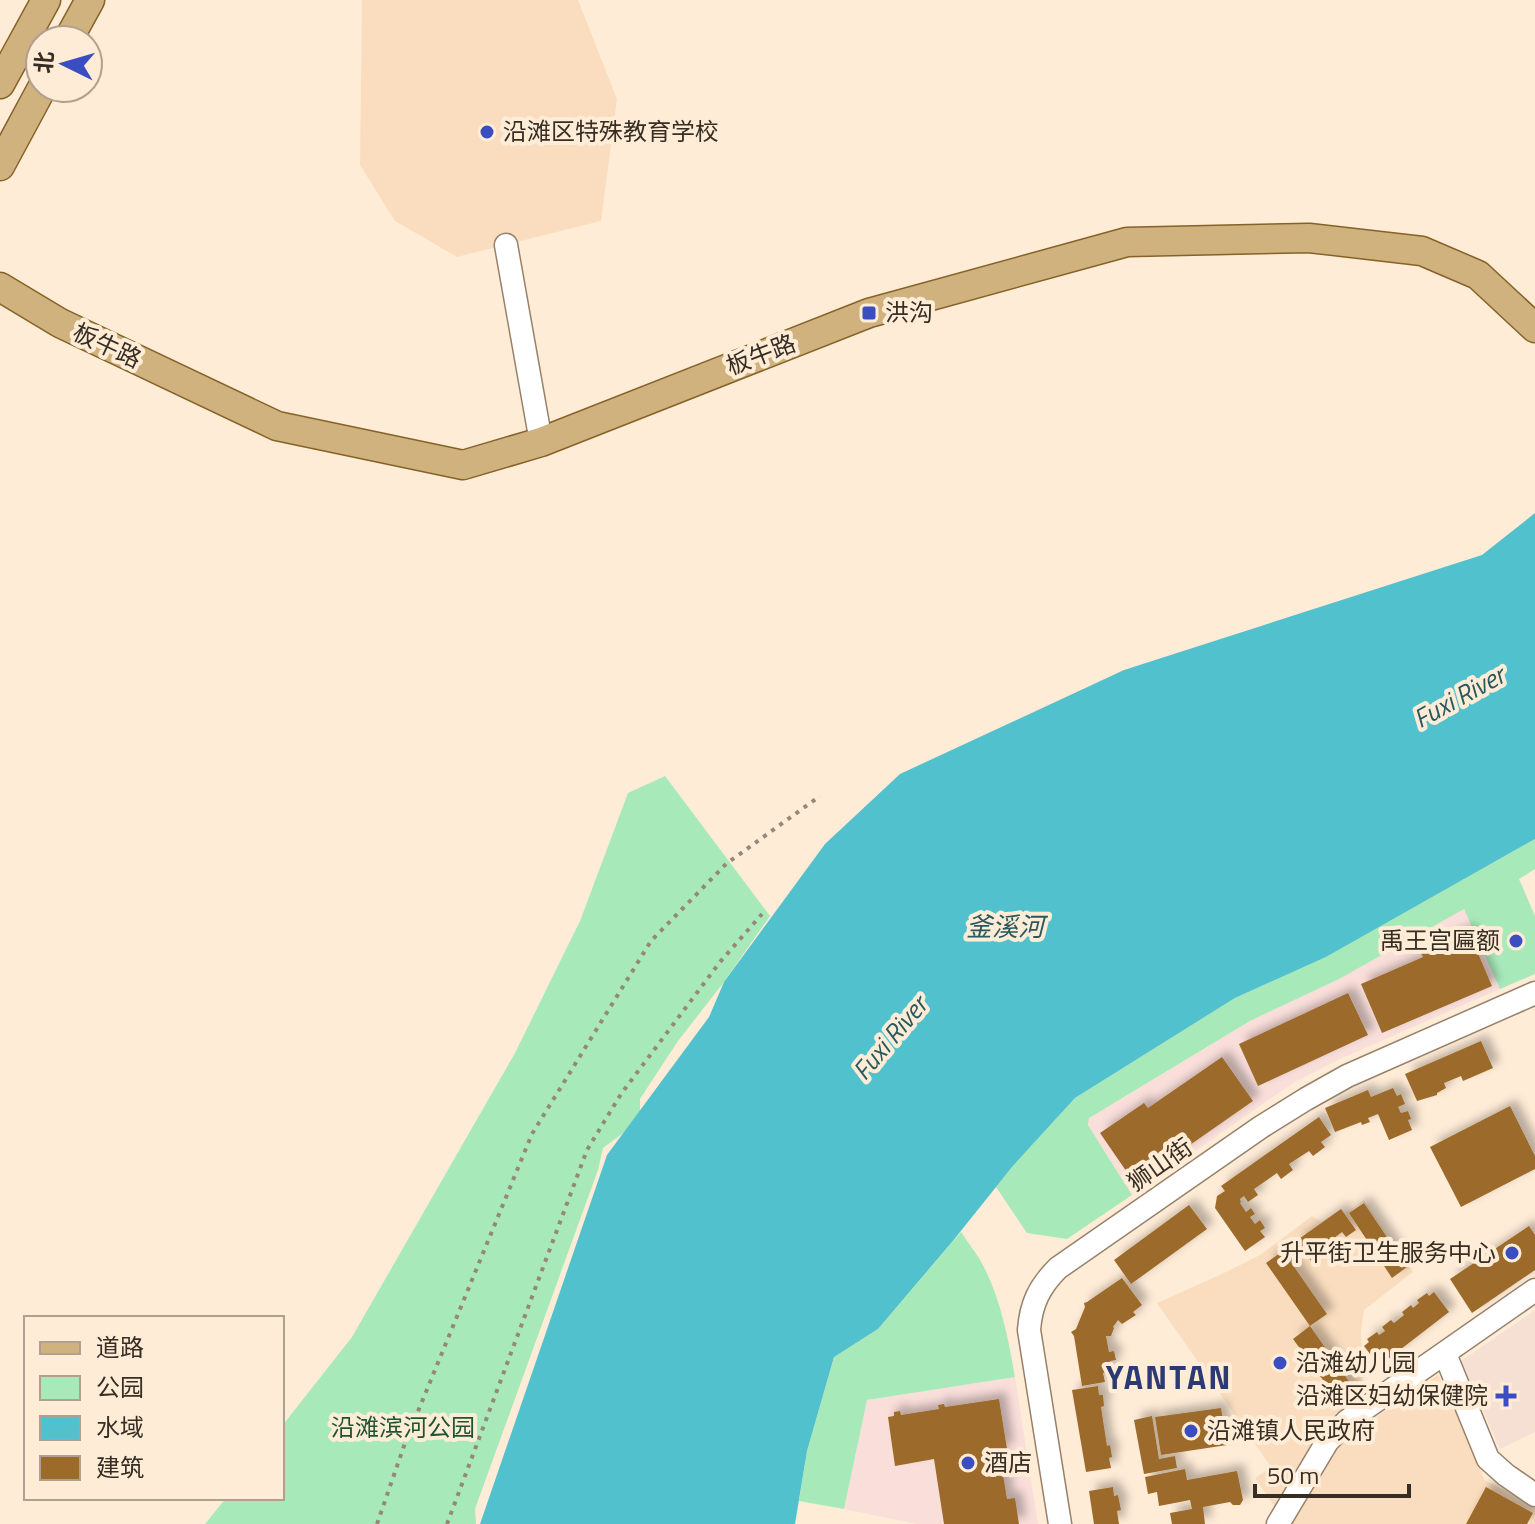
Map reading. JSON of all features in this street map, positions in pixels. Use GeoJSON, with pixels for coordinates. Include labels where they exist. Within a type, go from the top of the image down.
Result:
{"type":"FeatureCollection","features":[{"type":"Feature","properties":{"kind":"main road"},"geometry":{"type":"LineString","coordinates":[[0,84],[46,0]]}},
{"type":"Feature","properties":{"kind":"main road"},"geometry":{"type":"LineString","coordinates":[[77,24],[90,0]]}},
{"type":"Feature","properties":{"kind":"main road"},"geometry":{"type":"LineString","coordinates":[[0,166],[33,104]]}},
{"type":"Feature","properties":{"kind":"main road","name":"板牛路"},"geometry":{"type":"LineString","coordinates":[[0,287],[60,323],[277,426],[463,465],[541,442],[869,313],[1127,242],[1309,238],[1422,251],[1478,275],[1535,328]]}},
{"type":"Feature","properties":{"kind":"street"},"geometry":{"type":"LineString","coordinates":[[506,245],[541,442]]}},
{"type":"Feature","properties":{"kind":"street","name":"狮山街"},"geometry":{"type":"LineString","coordinates":[[1060,1524],[1029,1330],[1035,1297],[1045,1281],[1058,1268],[1306,1099],[1347,1076],[1534,997]]}},
{"type":"Feature","properties":{"kind":"street"},"geometry":{"type":"LineString","coordinates":[[1278,1524],[1327,1442],[1347,1421],[1535,1290]]}},
{"type":"Feature","properties":{"kind":"street"},"geometry":{"type":"LineString","coordinates":[[1445,1354],[1488,1459],[1535,1495]]}},
{"type":"Feature","properties":{"kind":"path"},"geometry":{"type":"LineString","coordinates":[[377,1524],[405,1443],[532,1134],[651,941],[726,864],[820,796]]}},
{"type":"Feature","properties":{"kind":"path"},"geometry":{"type":"LineString","coordinates":[[447,1524],[587,1150],[621,1094],[720,962],[762,914]]}},
{"type":"Feature","properties":{"kind":"shaded area","name":"沿滩区特殊教育学校"},"geometry":{"type":"Polygon","coordinates":[[[362,0],[578,0],[617,99],[601,221],[457,257],[395,221],[360,165],[362,0]]]}},
{"type":"Feature","properties":{"kind":"shaded area"},"geometry":{"type":"Polygon","coordinates":[[[1465,908],[1500,989],[1340,1059],[1293,1083],[1132,1195],[1088,1125],[1089,1118],[1250,1021],[1339,979],[1465,908]]]}},
{"type":"Feature","properties":{"kind":"shaded area","name":"沿滩幼儿园"},"geometry":{"type":"Polygon","coordinates":[[[1364,1200],[1413,1272],[1364,1310],[1361,1330],[1363,1396],[1343,1410],[1319,1435],[1276,1509],[1255,1478],[1271,1467],[1157,1303],[1260,1255],[1312,1216],[1322,1222],[1341,1209],[1345,1213],[1364,1200]]]}},
{"type":"Feature","properties":{"kind":"shaded area","name":"沿滩区妇幼保健院"},"geometry":{"type":"Polygon","coordinates":[[[1535,1310],[1535,1432],[1500,1449],[1461,1361],[1535,1310]]]}},
{"type":"Feature","properties":{"kind":"shaded area"},"geometry":{"type":"Polygon","coordinates":[[[1438,1375],[1460,1414],[1484,1480],[1535,1505],[1535,1524],[1290,1524],[1341,1441],[1438,1375]]]}},
{"type":"Feature","properties":{"kind":"shaded area"},"geometry":{"type":"Polygon","coordinates":[[[1015,1377],[1038,1524],[917,1524],[844,1509],[867,1400],[1015,1377]]]}},
{"type":"Feature","properties":{"kind":"green space","name":"沿滩滨河公园"},"geometry":{"type":"Polygon","coordinates":[[[665,776],[770,916],[678,1041],[640,1099],[640,1115],[626,1131],[603,1148],[598,1170],[475,1509],[476,1524],[205,1524],[224,1500],[284,1500],[284,1423],[352,1337],[515,1053],[580,921],[628,793],[665,776]]]}},
{"type":"Feature","properties":{"kind":"green space"},"geometry":{"type":"Polygon","coordinates":[[[1535,839],[1535,869],[1519,879],[1535,916],[1535,974],[1500,989],[1464,909],[1339,979],[1250,1021],[1089,1118],[1088,1125],[1132,1195],[1067,1239],[1027,1233],[996,1187],[1075,1098],[1235,998],[1326,957],[1535,839]]]}},
{"type":"Feature","properties":{"kind":"green space"},"geometry":{"type":"Polygon","coordinates":[[[961,1232],[979,1258],[998,1301],[1015,1377],[867,1400],[844,1509],[799,1501],[807,1451],[834,1357],[878,1329],[961,1232]]]}},
{"type":"Feature","properties":{"kind":"water","name":"釜溪河"},"geometry":{"type":"Polygon","coordinates":[[[1535,513],[1535,839],[1326,957],[1235,998],[1075,1098],[1012,1167],[878,1329],[834,1357],[807,1451],[795,1524],[480,1524],[607,1155],[709,1017],[724,982],[825,844],[900,774],[1124,670],[1482,555],[1535,513]]]}},
{"type":"Feature","properties":{"kind":"building"},"geometry":{"type":"Polygon","coordinates":[[[1468,930],[1492,986],[1382,1033],[1361,984],[1423,957],[1420,951],[1468,930]]]}},
{"type":"Feature","properties":{"kind":"building"},"geometry":{"type":"Polygon","coordinates":[[[1348,993],[1368,1035],[1258,1086],[1239,1044],[1348,993]]]}},
{"type":"Feature","properties":{"kind":"building"},"geometry":{"type":"Polygon","coordinates":[[[1481,1041],[1493,1068],[1463,1081],[1461,1076],[1444,1083],[1446,1088],[1437,1095],[1417,1101],[1405,1074],[1481,1041]]]}},
{"type":"Feature","properties":{"kind":"building"},"geometry":{"type":"Polygon","coordinates":[[[1222,1057],[1253,1101],[1154,1170],[1150,1165],[1131,1178],[1100,1133],[1144,1103],[1148,1108],[1222,1057]]]}},
{"type":"Feature","properties":{"kind":"building"},"geometry":{"type":"Polygon","coordinates":[[[1393,1088],[1397,1096],[1401,1094],[1405,1104],[1398,1107],[1401,1113],[1408,1111],[1412,1130],[1389,1140],[1378,1114],[1368,1118],[1370,1122],[1362,1125],[1361,1122],[1335,1132],[1325,1108],[1368,1090],[1371,1097],[1393,1088]]]}},
{"type":"Feature","properties":{"kind":"building"},"geometry":{"type":"Polygon","coordinates":[[[1510,1106],[1535,1156],[1535,1169],[1461,1207],[1430,1147],[1510,1106]]]}},
{"type":"Feature","properties":{"kind":"building"},"geometry":{"type":"Polygon","coordinates":[[[1319,1117],[1331,1135],[1321,1142],[1325,1147],[1313,1156],[1309,1151],[1289,1164],[1293,1170],[1281,1179],[1277,1173],[1254,1189],[1258,1195],[1248,1202],[1244,1196],[1240,1199],[1246,1212],[1251,1208],[1255,1214],[1250,1217],[1255,1224],[1260,1220],[1265,1228],[1260,1231],[1265,1237],[1245,1251],[1215,1208],[1217,1196],[1225,1191],[1221,1186],[1319,1117]]]}},
{"type":"Feature","properties":{"kind":"building"},"geometry":{"type":"Polygon","coordinates":[[[1364,1203],[1407,1267],[1392,1278],[1349,1213],[1364,1203]]]}},
{"type":"Feature","properties":{"kind":"building"},"geometry":{"type":"Polygon","coordinates":[[[1189,1205],[1207,1229],[1131,1284],[1114,1260],[1189,1205]]]}},
{"type":"Feature","properties":{"kind":"building"},"geometry":{"type":"Polygon","coordinates":[[[1341,1209],[1356,1230],[1346,1237],[1342,1232],[1318,1250],[1321,1255],[1312,1262],[1296,1241],[1341,1209]]]}},
{"type":"Feature","properties":{"kind":"building","name":"升平街卫生服务中心"},"geometry":{"type":"Polygon","coordinates":[[[1529,1226],[1535,1235],[1535,1270],[1472,1313],[1450,1279],[1529,1226]]]}},
{"type":"Feature","properties":{"kind":"building"},"geometry":{"type":"Polygon","coordinates":[[[1283,1251],[1327,1314],[1310,1326],[1266,1263],[1283,1251]]]}},
{"type":"Feature","properties":{"kind":"building"},"geometry":{"type":"Polygon","coordinates":[[[1122,1278],[1142,1305],[1133,1312],[1136,1315],[1122,1324],[1118,1320],[1111,1336],[1106,1336],[1109,1352],[1114,1351],[1116,1360],[1110,1361],[1112,1371],[1103,1373],[1105,1382],[1082,1386],[1071,1332],[1076,1329],[1084,1303],[1122,1278]]]}},
{"type":"Feature","properties":{"kind":"building"},"geometry":{"type":"Polygon","coordinates":[[[1434,1292],[1449,1312],[1379,1366],[1364,1346],[1369,1342],[1367,1339],[1385,1331],[1382,1327],[1391,1320],[1394,1323],[1404,1315],[1402,1312],[1419,1303],[1417,1300],[1434,1292]]]}},
{"type":"Feature","properties":{"kind":"building"},"geometry":{"type":"Polygon","coordinates":[[[1310,1326],[1355,1390],[1339,1402],[1293,1339],[1310,1326]]]}},
{"type":"Feature","properties":{"kind":"building"},"geometry":{"type":"Polygon","coordinates":[[[1098,1386],[1099,1395],[1103,1395],[1104,1406],[1101,1407],[1107,1446],[1110,1445],[1112,1457],[1109,1458],[1111,1468],[1086,1472],[1072,1390],[1098,1386]]]}},
{"type":"Feature","properties":{"kind":"building","name":"酒店"},"geometry":{"type":"Polygon","coordinates":[[[999,1399],[1007,1449],[999,1450],[1007,1499],[1015,1498],[1019,1524],[944,1524],[934,1459],[895,1466],[888,1417],[900,1411],[901,1415],[939,1409],[938,1405],[944,1404],[945,1407],[999,1399]]]}},
{"type":"Feature","properties":{"kind":"building","name":"沿滩镇人民政府"},"geometry":{"type":"Polygon","coordinates":[[[1221,1408],[1227,1445],[1161,1455],[1155,1417],[1221,1408]]]}},
{"type":"Feature","properties":{"kind":"building"},"geometry":{"type":"Polygon","coordinates":[[[1152,1416],[1159,1459],[1175,1456],[1177,1468],[1144,1474],[1134,1420],[1152,1416]]]}},
{"type":"Feature","properties":{"kind":"building"},"geometry":{"type":"Polygon","coordinates":[[[1185,1469],[1187,1480],[1237,1471],[1243,1500],[1240,1505],[1230,1502],[1203,1507],[1205,1524],[1172,1524],[1170,1513],[1192,1509],[1190,1500],[1159,1506],[1157,1492],[1148,1494],[1145,1477],[1185,1469]]]}},
{"type":"Feature","properties":{"kind":"building"},"geometry":{"type":"Polygon","coordinates":[[[1113,1487],[1121,1510],[1117,1511],[1119,1524],[1094,1524],[1089,1491],[1113,1487]]]}},
{"type":"Feature","properties":{"kind":"building"},"geometry":{"type":"Polygon","coordinates":[[[1486,1487],[1533,1513],[1527,1524],[1466,1524],[1486,1487]]]}},
{"type":"Feature","properties":{"kind":"place","name":"沿滩区特殊教育学校"},"geometry":{"type":"Point","coordinates":[487,132]}},
{"type":"Feature","properties":{"kind":"place","name":"洪沟"},"geometry":{"type":"Point","coordinates":[869,313]}},
{"type":"Feature","properties":{"kind":"place","name":"禹王宫匾额"},"geometry":{"type":"Point","coordinates":[1516,941]}},
{"type":"Feature","properties":{"kind":"place","name":"升平街卫生服务中心"},"geometry":{"type":"Point","coordinates":[1512,1253]}},
{"type":"Feature","properties":{"kind":"place","name":"沿滩幼儿园"},"geometry":{"type":"Point","coordinates":[1280,1363]}},
{"type":"Feature","properties":{"kind":"place","name":"沿滩区妇幼保健院"},"geometry":{"type":"Point","coordinates":[1506,1396]}},
{"type":"Feature","properties":{"kind":"place","name":"沿滩镇人民政府"},"geometry":{"type":"Point","coordinates":[1191,1431]}},
{"type":"Feature","properties":{"kind":"place","name":"酒店"},"geometry":{"type":"Point","coordinates":[968,1463]}},
{"type":"Feature","properties":{"kind":"district","name":"YANTAN"},"geometry":{"type":"Point","coordinates":[1169,1378]}},
{"type":"Feature","properties":{"kind":"water label","name":"Fuxi River"},"geometry":{"type":"Point","coordinates":[1459,697]}},
{"type":"Feature","properties":{"kind":"water label","name":"Fuxi River"},"geometry":{"type":"Point","coordinates":[890,1038]}}]}
